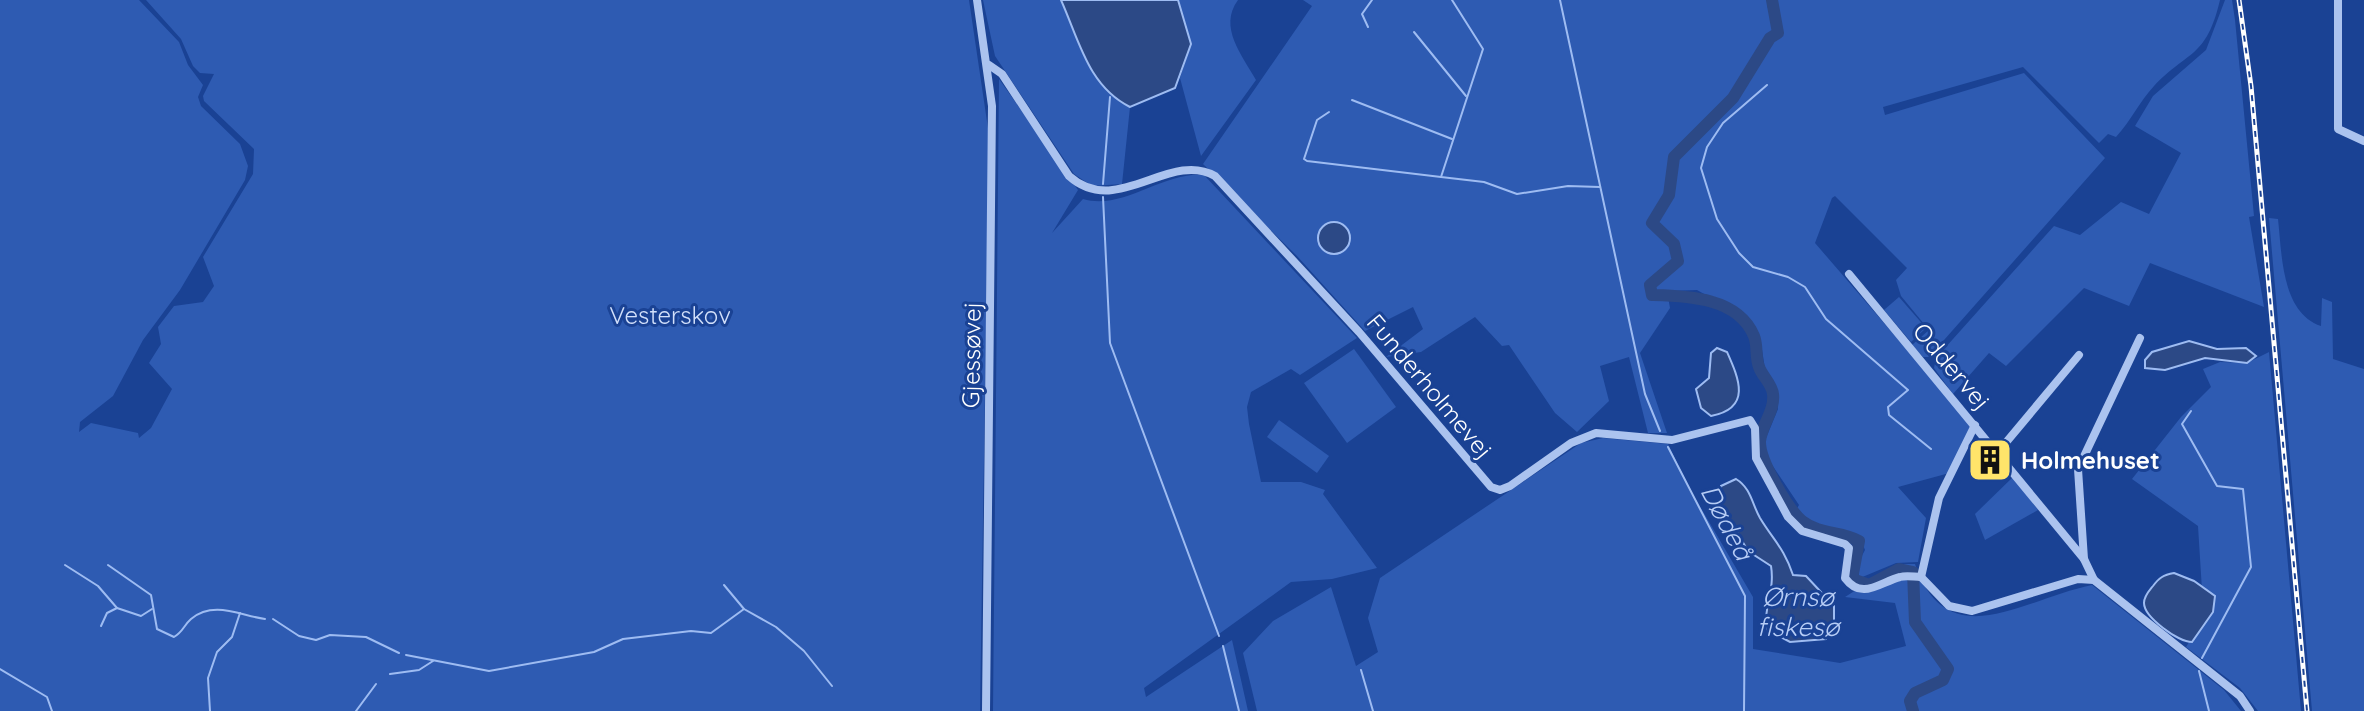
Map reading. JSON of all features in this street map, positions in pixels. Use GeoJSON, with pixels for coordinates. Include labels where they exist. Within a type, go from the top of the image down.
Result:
{"type":"FeatureCollection","features":[{"type":"Feature","properties":{"kind":"street","name":"Gjessøvej"},"geometry":{"type":"LineString","coordinates":[[977,0],[989,65],[993,243],[986,711]]}},
{"type":"Feature","properties":{"kind":"street"},"geometry":{"type":"LineString","coordinates":[[2338,0],[2338,129],[2364,141]]}},
{"type":"Feature","properties":{"kind":"street","name":"Funderholmevej"},"geometry":{"type":"LineString","coordinates":[[989,65],[1002,74],[1069,176],[1085,188],[1119,190],[1191,169],[1215,176],[1359,332],[1491,487],[1500,490],[1510,486],[1571,443],[1596,433],[1672,440],[1750,420],[1755,428],[1756,458],[1788,517],[1802,531],[1840,541],[1849,548],[1844,572],[1849,584],[1868,590],[1908,576],[1921,577]]}},
{"type":"Feature","properties":{"kind":"street","name":"Oddervej"},"geometry":{"type":"LineString","coordinates":[[1849,274],[2084,559]]}},
{"type":"Feature","properties":{"kind":"street"},"geometry":{"type":"LineString","coordinates":[[2140,338],[2078,469],[2084,559],[2094,580],[2240,696],[2250,711]]}},
{"type":"Feature","properties":{"kind":"street"},"geometry":{"type":"LineString","coordinates":[[1998,452],[2079,355]]}},
{"type":"Feature","properties":{"kind":"street"},"geometry":{"type":"LineString","coordinates":[[1975,425],[1939,498],[1921,577],[1949,606],[1972,611],[2078,579],[2094,580]]}},
{"type":"Feature","properties":{"kind":"green space","name":"Vesterskov"},"geometry":{"type":"Polygon","coordinates":[[[0,0],[139,0],[179,42],[188,65],[203,85],[198,97],[201,106],[240,144],[248,166],[245,180],[180,290],[143,340],[113,396],[80,422],[79,432],[91,423],[138,433],[139,438],[151,428],[172,389],[149,363],[161,344],[158,327],[174,306],[203,302],[214,286],[203,257],[253,174],[254,149],[204,101],[203,96],[214,74],[200,73],[193,66],[181,39],[146,0],[969,0],[989,135],[980,711],[0,711],[0,0]]]}},
{"type":"Feature","properties":{"kind":"green space"},"geometry":{"type":"Polygon","coordinates":[[[983,0],[1061,0],[1086,61],[1104,87],[1130,107],[1122,184],[1092,186],[1074,174],[995,56],[983,0]]]}},
{"type":"Feature","properties":{"kind":"green space"},"geometry":{"type":"Polygon","coordinates":[[[1178,0],[1238,0],[1232,10],[1231,31],[1256,80],[1201,156],[1180,78],[1191,44],[1178,0]]]}},
{"type":"Feature","properties":{"kind":"green space"},"geometry":{"type":"Polygon","coordinates":[[[1303,0],[1768,0],[1767,8],[1771,0],[2220,0],[2215,19],[2202,44],[2154,86],[2116,137],[2108,134],[2099,143],[2023,67],[1883,107],[1885,115],[2024,73],[2105,158],[1929,357],[1923,357],[1912,345],[1929,330],[1901,296],[1896,280],[1907,268],[1835,196],[1832,198],[1815,243],[1972,425],[1953,472],[1898,487],[1926,518],[1918,562],[1896,563],[1860,578],[1856,567],[1865,550],[1860,537],[1851,532],[1818,529],[1796,510],[1799,505],[1764,453],[1764,443],[1778,409],[1775,385],[1765,369],[1761,343],[1753,326],[1740,314],[1697,290],[1667,291],[1670,308],[1640,353],[1667,433],[1648,433],[1629,357],[1600,366],[1609,401],[1577,432],[1555,413],[1509,345],[1502,346],[1475,317],[1421,352],[1386,357],[1423,329],[1413,307],[1365,331],[1297,256],[1203,164],[1312,6],[1303,0]]]}},
{"type":"Feature","properties":{"kind":"green space"},"geometry":{"type":"Polygon","coordinates":[[[2225,0],[2232,0],[2235,20],[2254,216],[2249,217],[2264,307],[2150,263],[2129,306],[2084,288],[2006,366],[1989,353],[1953,394],[1934,368],[1936,358],[2054,226],[2080,235],[2121,202],[2149,214],[2181,153],[2135,126],[2153,96],[2206,50],[2225,0]]]}},
{"type":"Feature","properties":{"kind":"green space"},"geometry":{"type":"Polygon","coordinates":[[[999,79],[1078,190],[1052,233],[1083,199],[1113,200],[1173,179],[1204,175],[1357,338],[1300,375],[1291,369],[1251,392],[1247,407],[1261,482],[1301,482],[1325,490],[1323,494],[1377,568],[1332,579],[1291,582],[1144,688],[1146,697],[1232,640],[1248,711],[993,711],[999,79]]]}},
{"type":"Feature","properties":{"kind":"green space"},"geometry":{"type":"Polygon","coordinates":[[[2269,218],[2278,219],[2286,280],[2298,308],[2308,319],[2321,326],[2322,298],[2332,302],[2333,359],[2364,369],[2364,711],[2312,711],[2269,218]]]}},
{"type":"Feature","properties":{"kind":"green space"},"geometry":{"type":"Polygon","coordinates":[[[1899,297],[1926,328],[1911,342],[1884,310],[1899,297]]]}},
{"type":"Feature","properties":{"kind":"green space"},"geometry":{"type":"Polygon","coordinates":[[[1354,349],[1396,407],[1347,443],[1304,383],[1354,349]]]}},
{"type":"Feature","properties":{"kind":"green space"},"geometry":{"type":"Polygon","coordinates":[[[2269,352],[2301,711],[2258,711],[2240,688],[2186,647],[2215,601],[2202,590],[2198,526],[2132,479],[2181,417],[2211,387],[2203,369],[2220,362],[2247,363],[2269,352]]]}},
{"type":"Feature","properties":{"kind":"green space"},"geometry":{"type":"Polygon","coordinates":[[[1279,420],[1329,456],[1317,473],[1267,437],[1279,420]]]}},
{"type":"Feature","properties":{"kind":"green space"},"geometry":{"type":"Polygon","coordinates":[[[1603,438],[1668,444],[1691,491],[1753,597],[1753,649],[1840,663],[1906,646],[1895,603],[1845,597],[1897,564],[1915,564],[1929,592],[1946,609],[1967,616],[1990,615],[2092,585],[2224,690],[2241,711],[1257,711],[1243,653],[1273,621],[1331,587],[1356,666],[1378,652],[1368,618],[1380,578],[1581,443],[1603,438]]]}},
{"type":"Feature","properties":{"kind":"green space"},"geometry":{"type":"Polygon","coordinates":[[[2013,477],[2038,510],[1985,540],[1975,514],[2013,477]]]}},
{"type":"Feature","properties":{"kind":"water"},"geometry":{"type":"Polygon","coordinates":[[[1061,0],[1178,0],[1191,44],[1175,88],[1130,107],[1116,98],[1086,61],[1061,0]]]}},
{"type":"Feature","properties":{"kind":"water"},"geometry":{"type":"Polygon","coordinates":[[[1334,222],[1345,227],[1350,238],[1345,249],[1334,254],[1323,249],[1318,238],[1323,227],[1334,222]]]}},
{"type":"Feature","properties":{"kind":"water"},"geometry":{"type":"Polygon","coordinates":[[[2189,341],[2217,349],[2246,348],[2256,356],[2247,363],[2205,358],[2165,370],[2145,368],[2145,360],[2152,352],[2189,341]]]}},
{"type":"Feature","properties":{"kind":"water"},"geometry":{"type":"Polygon","coordinates":[[[1717,348],[1727,352],[1739,391],[1732,406],[1711,416],[1701,408],[1696,389],[1709,378],[1711,353],[1717,348]]]}},
{"type":"Feature","properties":{"kind":"water","name":"Ørnsø fiskesø"},"geometry":{"type":"Polygon","coordinates":[[[1736,479],[1748,492],[1793,575],[1806,576],[1834,606],[1834,625],[1826,639],[1790,642],[1766,629],[1771,566],[1748,551],[1721,505],[1721,486],[1736,479]]]}},
{"type":"Feature","properties":{"kind":"water"},"geometry":{"type":"Polygon","coordinates":[[[2174,573],[2194,581],[2215,596],[2213,612],[2192,642],[2163,628],[2145,609],[2145,598],[2157,581],[2174,573]]]}},
{"type":"Feature","properties":{"kind":"waterway"},"geometry":{"type":"LineString","coordinates":[[1368,27],[1362,14],[1372,0]]}},
{"type":"Feature","properties":{"kind":"waterway"},"geometry":{"type":"LineString","coordinates":[[1452,0],[1483,49],[1441,177],[1484,182],[1517,194],[1568,186],[1600,187]]}},
{"type":"Feature","properties":{"kind":"waterway","name":"Dødeå"},"geometry":{"type":"LineString","coordinates":[[1560,0],[1645,394],[1660,431]]}},
{"type":"Feature","properties":{"kind":"waterway"},"geometry":{"type":"LineString","coordinates":[[1772,0],[1778,33],[1770,38],[1733,98],[1674,157],[1669,195],[1652,223],[1674,244],[1678,261],[1650,285],[1652,295],[1710,301],[1736,313],[1746,323],[1754,336],[1759,367],[1773,394],[1760,441],[1764,460],[1782,495],[1802,521],[1816,529],[1859,541],[1852,579],[1869,585],[1899,569],[1913,572],[1915,622],[1948,669],[1943,680],[1915,693],[1910,701],[1913,711]]}},
{"type":"Feature","properties":{"kind":"waterway"},"geometry":{"type":"LineString","coordinates":[[1414,32],[1466,96]]}},
{"type":"Feature","properties":{"kind":"waterway"},"geometry":{"type":"LineString","coordinates":[[1767,85],[1723,123],[1707,147],[1701,168],[1717,219],[1739,253],[1753,267],[1788,277],[1805,287],[1826,319],[1908,390],[1888,407],[1889,415],[1931,449]]}},
{"type":"Feature","properties":{"kind":"waterway"},"geometry":{"type":"LineString","coordinates":[[1103,184],[1110,97]]}},
{"type":"Feature","properties":{"kind":"waterway"},"geometry":{"type":"LineString","coordinates":[[1352,100],[1452,139]]}},
{"type":"Feature","properties":{"kind":"waterway"},"geometry":{"type":"LineString","coordinates":[[1329,112],[1317,120],[1304,159],[1307,161],[1441,177]]}},
{"type":"Feature","properties":{"kind":"waterway"},"geometry":{"type":"LineString","coordinates":[[1103,197],[1110,343],[1219,636]]}},
{"type":"Feature","properties":{"kind":"waterway"},"geometry":{"type":"LineString","coordinates":[[2191,411],[2182,424],[2217,486],[2243,489],[2251,567],[2202,658]]}},
{"type":"Feature","properties":{"kind":"waterway","name":"Dødeå"},"geometry":{"type":"LineString","coordinates":[[1668,447],[1745,596],[1744,711]]}},
{"type":"Feature","properties":{"kind":"waterway"},"geometry":{"type":"LineString","coordinates":[[65,565],[98,586],[117,608],[141,616],[152,609]]}},
{"type":"Feature","properties":{"kind":"waterway"},"geometry":{"type":"LineString","coordinates":[[108,565],[151,595],[157,629],[174,637],[191,619],[209,611],[228,611],[265,619]]}},
{"type":"Feature","properties":{"kind":"waterway"},"geometry":{"type":"LineString","coordinates":[[724,585],[744,609],[776,627],[804,651],[832,686]]}},
{"type":"Feature","properties":{"kind":"waterway"},"geometry":{"type":"LineString","coordinates":[[101,626],[107,613],[117,608]]}},
{"type":"Feature","properties":{"kind":"waterway"},"geometry":{"type":"LineString","coordinates":[[406,655],[489,671],[594,652],[623,639],[691,631],[711,633],[744,609]]}},
{"type":"Feature","properties":{"kind":"waterway"},"geometry":{"type":"LineString","coordinates":[[210,711],[208,678],[217,652],[232,637],[240,613]]}},
{"type":"Feature","properties":{"kind":"waterway"},"geometry":{"type":"LineString","coordinates":[[273,619],[299,636],[316,640],[330,635],[366,637],[399,653]]}},
{"type":"Feature","properties":{"kind":"waterway"},"geometry":{"type":"LineString","coordinates":[[1223,646],[1239,711]]}},
{"type":"Feature","properties":{"kind":"waterway"},"geometry":{"type":"LineString","coordinates":[[390,674],[419,670],[433,661]]}},
{"type":"Feature","properties":{"kind":"waterway"},"geometry":{"type":"LineString","coordinates":[[0,669],[47,697],[52,711]]}},
{"type":"Feature","properties":{"kind":"waterway"},"geometry":{"type":"LineString","coordinates":[[1361,670],[1373,711]]}},
{"type":"Feature","properties":{"kind":"waterway"},"geometry":{"type":"LineString","coordinates":[[2199,671],[2209,711]]}},
{"type":"Feature","properties":{"kind":"waterway"},"geometry":{"type":"LineString","coordinates":[[356,711],[376,684]]}},
{"type":"Feature","properties":{"kind":"railway"},"geometry":{"type":"LineString","coordinates":[[2239,0],[2251,86],[2307,711]]}},
{"type":"Feature","properties":{"kind":"place","name":"Holmehuset"},"geometry":{"type":"Point","coordinates":[1990,460]}}]}
